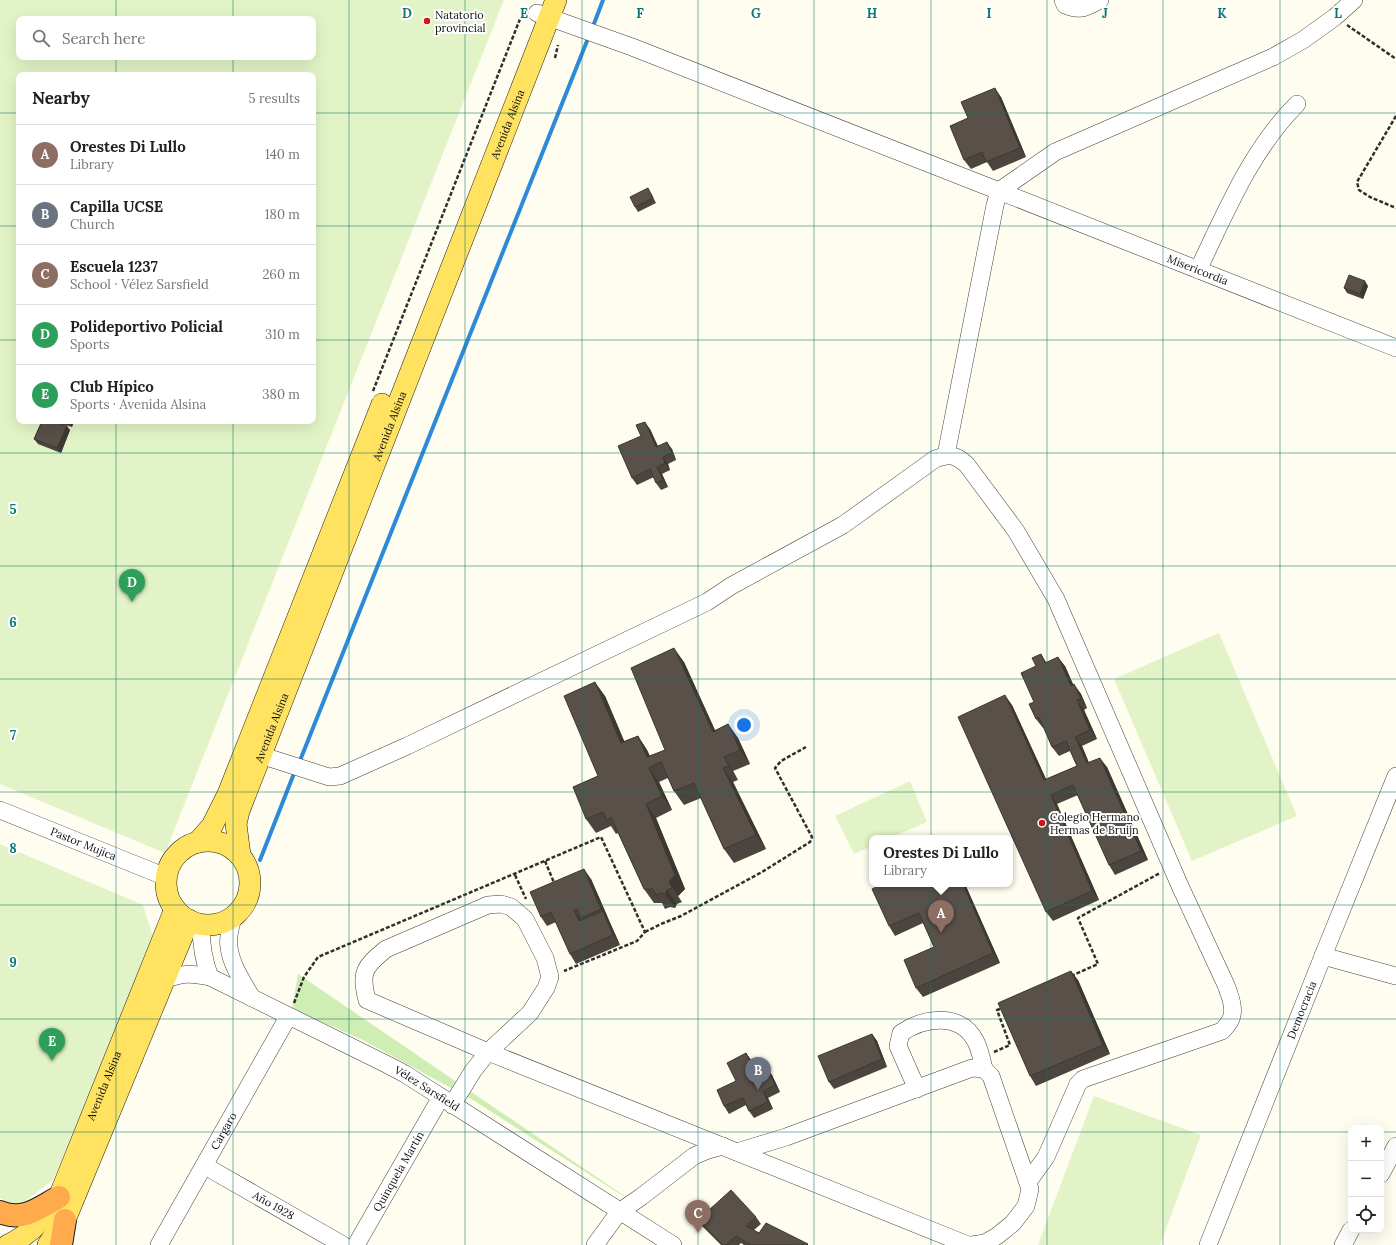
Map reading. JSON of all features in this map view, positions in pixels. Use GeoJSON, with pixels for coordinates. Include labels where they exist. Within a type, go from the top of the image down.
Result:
{"type":"FeatureCollection","features":[{"type":"Feature","properties":{"kind":"highway"},"geometry":{"type":"LineString","coordinates":[[0,1212],[13,1216],[24,1216],[59,1197]]}},
{"type":"Feature","properties":{"kind":"highway"},"geometry":{"type":"LineString","coordinates":[[62,1245],[65,1220]]}},
{"type":"Feature","properties":{"kind":"main road","name":"Avenida Alsina"},"geometry":{"type":"LineString","coordinates":[[240,855],[236,824],[239,811],[542,8]]}},
{"type":"Feature","properties":{"kind":"main road","name":"Avenida Alsina"},"geometry":{"type":"LineString","coordinates":[[192,842],[212,826],[228,794],[542,8]]}},
{"type":"Feature","properties":{"kind":"main road"},"geometry":{"type":"LineString","coordinates":[[210,840],[221,842],[231,847],[240,855],[249,874],[249,894],[243,907],[233,917],[212,925],[188,918],[169,899],[166,888],[164,868],[170,865],[177,854],[192,842],[210,840]]}},
{"type":"Feature","properties":{"kind":"main road","name":"Avenida Alsina"},"geometry":{"type":"LineString","coordinates":[[48,1245],[65,1220],[188,918]]}},
{"type":"Feature","properties":{"kind":"main road","name":"Avenida Alsina"},"geometry":{"type":"LineString","coordinates":[[8,1245],[15,1242],[38,1225],[50,1212],[59,1197],[188,918]]}},
{"type":"Feature","properties":{"kind":"street"},"geometry":{"type":"LineString","coordinates":[[1063,0],[1065,5],[1074,9],[1082,8],[1100,0]]}},
{"type":"Feature","properties":{"kind":"street"},"geometry":{"type":"LineString","coordinates":[[946,455],[994,205],[999,191],[1041,160],[1055,152],[1273,57],[1304,40],[1335,17],[1354,0]]}},
{"type":"Feature","properties":{"kind":"street","name":"Misericordia"},"geometry":{"type":"LineString","coordinates":[[542,8],[591,32],[1396,348]]}},
{"type":"Feature","properties":{"kind":"street"},"geometry":{"type":"LineString","coordinates":[[1198,270],[1244,175],[1283,118],[1297,104]]}},
{"type":"Feature","properties":{"kind":"street"},"geometry":{"type":"LineString","coordinates":[[260,755],[329,777],[340,776],[414,743],[707,602],[731,586],[843,525],[935,460],[946,455],[958,457],[967,465],[1016,531],[1056,599],[1172,866],[1226,985],[1233,1011],[1230,1020],[1222,1031],[1082,1080],[1075,1089],[1046,1157],[1028,1182]]}},
{"type":"Feature","properties":{"kind":"street","name":"Democracia"},"geometry":{"type":"LineString","coordinates":[[1208,1245],[1396,776]]}},
{"type":"Feature","properties":{"kind":"street","name":"Pastor Mujica"},"geometry":{"type":"LineString","coordinates":[[0,810],[164,868]]}},
{"type":"Feature","properties":{"kind":"street"},"geometry":{"type":"LineString","coordinates":[[550,977],[545,958],[526,919],[511,907],[501,904],[488,905],[452,919],[386,949],[372,960],[364,973],[363,984],[367,1000],[488,1052],[968,1245]]}},
{"type":"Feature","properties":{"kind":"street"},"geometry":{"type":"LineString","coordinates":[[233,917],[229,933],[229,947],[235,967],[252,998]]}},
{"type":"Feature","properties":{"kind":"street"},"geometry":{"type":"LineString","coordinates":[[188,918],[201,939],[204,964],[210,977]]}},
{"type":"Feature","properties":{"kind":"street"},"geometry":{"type":"LineString","coordinates":[[1323,956],[1396,976]]}},
{"type":"Feature","properties":{"kind":"street","name":"Vélez Sarsfield"},"geometry":{"type":"LineString","coordinates":[[164,980],[174,976],[192,973],[210,977],[288,1017],[388,1065],[668,1244]]}},
{"type":"Feature","properties":{"kind":"street","name":"Quinquela Martín"},"geometry":{"type":"LineString","coordinates":[[356,1245],[446,1101],[488,1052],[530,1013],[546,988],[550,977]]}},
{"type":"Feature","properties":{"kind":"street","name":"Cargaro"},"geometry":{"type":"LineString","coordinates":[[159,1245],[288,1017]]}},
{"type":"Feature","properties":{"kind":"street"},"geometry":{"type":"LineString","coordinates":[[917,1089],[898,1046],[901,1033],[912,1026],[935,1020],[956,1022],[967,1030],[976,1042],[982,1063],[991,1076],[1030,1189],[1026,1206],[1013,1223],[998,1236],[985,1243],[972,1245]]}},
{"type":"Feature","properties":{"kind":"street"},"geometry":{"type":"LineString","coordinates":[[596,1245],[619,1212],[694,1156],[708,1150],[730,1149],[786,1137],[917,1089],[982,1063]]}},
{"type":"Feature","properties":{"kind":"street"},"geometry":{"type":"LineString","coordinates":[[1384,1168],[1396,1146]]}},
{"type":"Feature","properties":{"kind":"street","name":"Año 1928"},"geometry":{"type":"LineString","coordinates":[[205,1166],[343,1245]]}},
{"type":"Feature","properties":{"kind":"street"},"geometry":{"type":"LineString","coordinates":[[1343,1245],[1349,1233]]}},
{"type":"Feature","properties":{"kind":"path"},"geometry":{"type":"LineString","coordinates":[[372,394],[542,8]]}},
{"type":"Feature","properties":{"kind":"path"},"geometry":{"type":"LineString","coordinates":[[1335,17],[1396,59]]}},
{"type":"Feature","properties":{"kind":"path"},"geometry":{"type":"LineString","coordinates":[[1396,116],[1357,182],[1359,190],[1370,197],[1396,208]]}},
{"type":"Feature","properties":{"kind":"path"},"geometry":{"type":"LineString","coordinates":[[645,932],[681,916],[762,872],[810,842],[812,837],[776,768],[781,761],[806,747]]}},
{"type":"Feature","properties":{"kind":"path"},"geometry":{"type":"LineString","coordinates":[[164,868],[165,859],[170,853],[192,842]]}},
{"type":"Feature","properties":{"kind":"path"},"geometry":{"type":"LineString","coordinates":[[545,862],[558,890]]}},
{"type":"Feature","properties":{"kind":"path"},"geometry":{"type":"LineString","coordinates":[[1069,977],[1098,964],[1078,918],[1172,866]]}},
{"type":"Feature","properties":{"kind":"path"},"geometry":{"type":"LineString","coordinates":[[550,977],[637,941]]}},
{"type":"Feature","properties":{"kind":"path"},"geometry":{"type":"LineString","coordinates":[[982,1063],[1010,1045],[997,1010],[1004,1007]]}},
{"type":"Feature","properties":{"kind":"green space"},"geometry":{"type":"Polygon","coordinates":[[[0,0],[504,0],[165,853],[0,784],[0,0]]]}},
{"type":"Feature","properties":{"kind":"green space"},"geometry":{"type":"Polygon","coordinates":[[[1219,633],[1297,816],[1192,861],[1114,679],[1219,633]]]}},
{"type":"Feature","properties":{"kind":"green space"},"geometry":{"type":"Polygon","coordinates":[[[910,781],[927,822],[897,835],[869,835],[869,847],[854,854],[835,816],[910,781]]]}},
{"type":"Feature","properties":{"kind":"green space"},"geometry":{"type":"Polygon","coordinates":[[[0,844],[143,905],[155,943],[53,1180],[17,1207],[0,1198],[0,844]]]}},
{"type":"Feature","properties":{"kind":"green space"},"geometry":{"type":"Polygon","coordinates":[[[298,974],[645,1210],[473,1100],[363,1040],[292,1009],[298,974]]]}},
{"type":"Feature","properties":{"kind":"green space"},"geometry":{"type":"Polygon","coordinates":[[[1094,1096],[1201,1135],[1160,1245],[1038,1245],[1094,1096]]]}},
{"type":"Feature","properties":{"kind":"building"},"geometry":{"type":"Polygon","coordinates":[[[995,88],[1020,148],[986,162],[982,152],[964,160],[950,126],[968,118],[961,102],[995,88]]]}},
{"type":"Feature","properties":{"kind":"building"},"geometry":{"type":"Polygon","coordinates":[[[648,188],[653,198],[635,207],[630,197],[648,188]]]}},
{"type":"Feature","properties":{"kind":"building"},"geometry":{"type":"Polygon","coordinates":[[[1349,275],[1365,281],[1360,294],[1344,288],[1349,275]]]}},
{"type":"Feature","properties":{"kind":"building"},"geometry":{"type":"Polygon","coordinates":[[[645,422],[656,447],[667,442],[672,453],[663,457],[665,463],[657,467],[663,480],[656,483],[650,469],[632,478],[618,446],[641,436],[636,425],[645,422]]]}},
{"type":"Feature","properties":{"kind":"building"},"geometry":{"type":"Polygon","coordinates":[[[41,424],[62,424],[67,426],[57,448],[34,439],[41,424]]]}},
{"type":"Feature","properties":{"kind":"building"},"geometry":{"type":"Polygon","coordinates":[[[674,648],[713,732],[728,724],[740,750],[724,757],[729,766],[723,768],[756,835],[724,849],[694,783],[674,791],[661,762],[649,768],[662,796],[646,804],[675,875],[669,882],[672,888],[667,890],[665,894],[660,893],[656,895],[653,889],[644,889],[611,817],[607,820],[603,812],[586,819],[573,787],[598,776],[564,696],[595,682],[621,743],[638,736],[647,757],[665,750],[631,668],[674,648]]]}},
{"type":"Feature","properties":{"kind":"building"},"geometry":{"type":"Polygon","coordinates":[[[1041,654],[1045,663],[1058,657],[1071,686],[1074,684],[1081,699],[1077,700],[1090,730],[1075,737],[1087,763],[1100,758],[1141,851],[1109,865],[1073,785],[1051,795],[1092,891],[1046,912],[1013,839],[1013,835],[1011,835],[958,717],[1005,695],[1044,780],[1077,766],[1066,741],[1052,747],[1039,717],[1036,719],[1029,704],[1034,702],[1021,673],[1036,666],[1032,658],[1041,654]]]}},
{"type":"Feature","properties":{"kind":"building"},"geometry":{"type":"Polygon","coordinates":[[[584,869],[601,909],[581,918],[577,909],[574,910],[579,921],[603,911],[613,935],[570,954],[551,912],[541,917],[530,892],[584,869]]]}},
{"type":"Feature","properties":{"kind":"building"},"geometry":{"type":"Polygon","coordinates":[[[876,887],[964,887],[993,953],[916,988],[904,960],[934,947],[919,913],[889,926],[872,889],[876,887]]]}},
{"type":"Feature","properties":{"kind":"building"},"geometry":{"type":"Polygon","coordinates":[[[1071,971],[1103,1045],[1030,1076],[998,1003],[1071,971]]]}},
{"type":"Feature","properties":{"kind":"building"},"geometry":{"type":"Polygon","coordinates":[[[872,1034],[882,1059],[829,1082],[818,1056],[872,1034]]]}},
{"type":"Feature","properties":{"kind":"building"},"geometry":{"type":"Polygon","coordinates":[[[746,1053],[756,1074],[767,1068],[775,1085],[763,1091],[768,1102],[749,1111],[743,1098],[724,1106],[717,1090],[736,1081],[727,1063],[746,1053]]]}},
{"type":"Feature","properties":{"kind":"building"},"geometry":{"type":"Polygon","coordinates":[[[731,1190],[756,1217],[746,1226],[759,1233],[766,1223],[808,1244],[751,1245],[736,1236],[726,1245],[723,1245],[698,1220],[731,1190]]]}},
{"type":"Feature","properties":{"kind":"waterway"},"geometry":{"type":"LineString","coordinates":[[592,29],[603,0]]}},
{"type":"Feature","properties":{"kind":"waterway"},"geometry":{"type":"LineString","coordinates":[[299,763],[589,36]]}},
{"type":"Feature","properties":{"kind":"waterway"},"geometry":{"type":"LineString","coordinates":[[260,860],[295,771]]}},
{"type":"Feature","properties":{"kind":"place","name":"Natatorio provincial"},"geometry":{"type":"Point","coordinates":[427,21]}},
{"type":"Feature","properties":{"kind":"place","name":"Polideportivo Policial"},"geometry":{"type":"Point","coordinates":[132,602]}},
{"type":"Feature","properties":{"kind":"place","name":"Colegio Hermano Hermas de Bruijn"},"geometry":{"type":"Point","coordinates":[1042,823]}},
{"type":"Feature","properties":{"kind":"place","name":"Orestes Di Lullo"},"geometry":{"type":"Point","coordinates":[941,933]}},
{"type":"Feature","properties":{"kind":"place","name":"Club Hípico"},"geometry":{"type":"Point","coordinates":[52,1061]}},
{"type":"Feature","properties":{"kind":"place","name":"Capilla UCSE"},"geometry":{"type":"Point","coordinates":[758,1090]}},
{"type":"Feature","properties":{"kind":"place","name":"Escuela 1237"},"geometry":{"type":"Point","coordinates":[698,1233]}}]}
